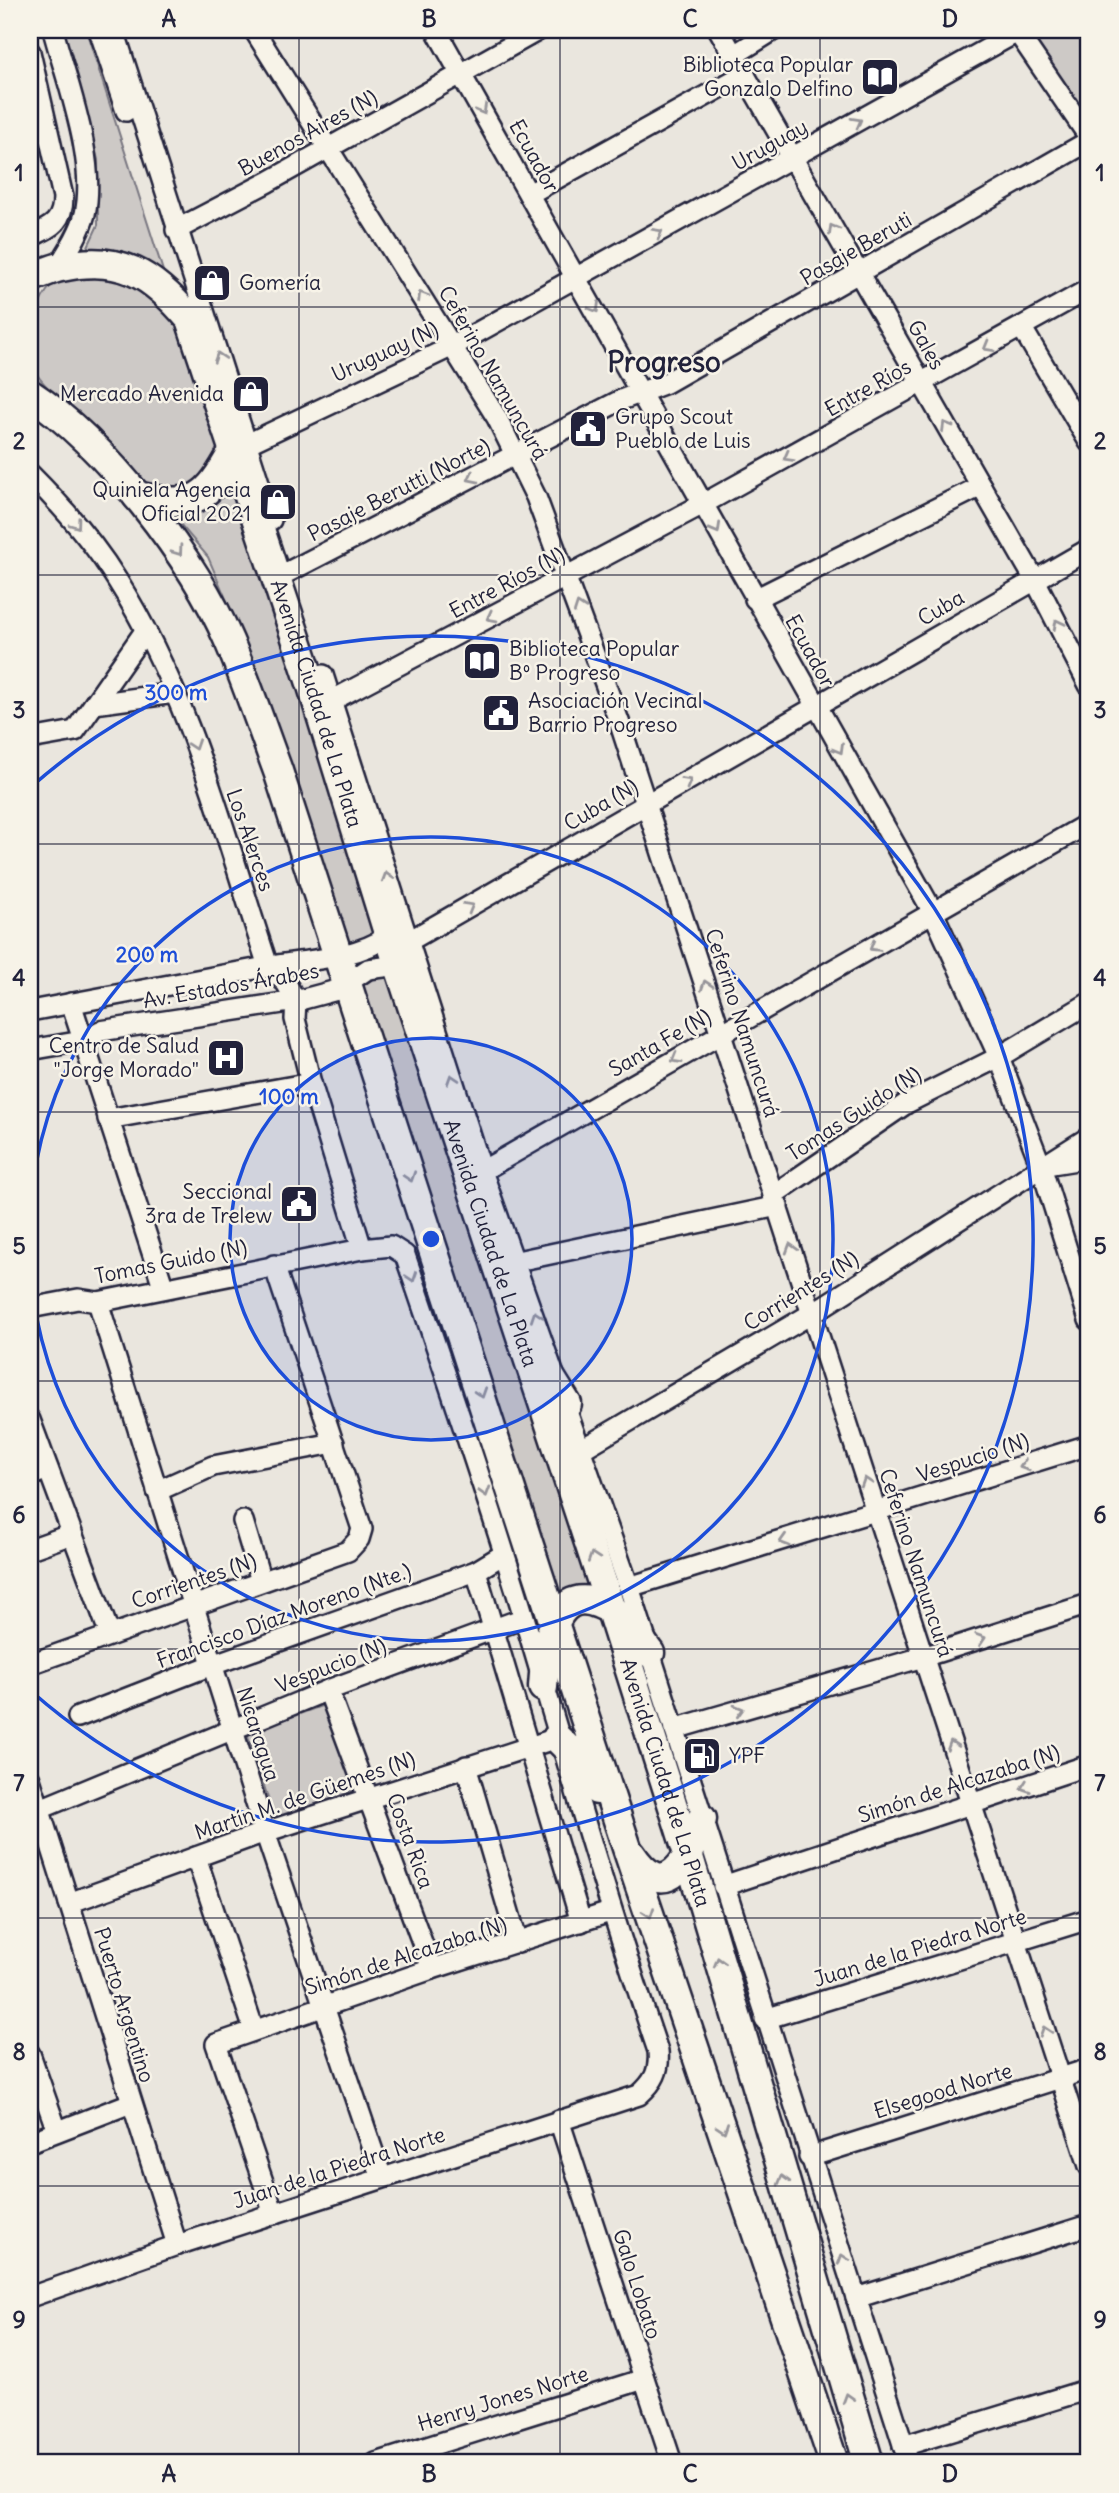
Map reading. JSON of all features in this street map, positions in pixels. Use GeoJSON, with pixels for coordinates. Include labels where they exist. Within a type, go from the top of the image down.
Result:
{"type":"FeatureCollection","features":[{"type":"Feature","properties":{"kind":"highway"},"geometry":{"type":"LineString","coordinates":[[30,297],[45,273],[99,262],[123,264],[169,294],[200,325]]}},
{"type":"Feature","properties":{"kind":"highway","name":"Avenida Ciudad de La Plata"},"geometry":{"type":"LineString","coordinates":[[200,325],[322,693],[511,1313],[689,1857],[869,2463]]}},
{"type":"Feature","properties":{"kind":"highway"},"geometry":{"type":"LineString","coordinates":[[33,391],[137,496],[186,562],[229,639],[278,771],[299,869],[337,971],[360,1064],[389,1112],[627,1848],[834,2463]]}},
{"type":"Feature","properties":{"kind":"highway"},"geometry":{"type":"LineString","coordinates":[[137,496],[169,503],[200,497],[214,486],[240,447]]}},
{"type":"Feature","properties":{"kind":"highway"},"geometry":{"type":"LineString","coordinates":[[310,638],[322,693]]}},
{"type":"Feature","properties":{"kind":"highway"},"geometry":{"type":"LineString","coordinates":[[511,1313],[567,1404]]}},
{"type":"Feature","properties":{"kind":"highway"},"geometry":{"type":"LineString","coordinates":[[543,1687],[547,1643],[555,1621],[564,1607],[577,1601],[589,1600],[608,1608],[627,1622],[650,1653]]}},
{"type":"Feature","properties":{"kind":"highway"},"geometry":{"type":"LineString","coordinates":[[558,1738],[588,1772],[640,1868],[653,1876],[669,1876],[679,1871],[689,1857],[702,1819]]}},
{"type":"Feature","properties":{"kind":"street"},"geometry":{"type":"LineString","coordinates":[[45,273],[84,216],[88,195],[86,162],[53,30]]}},
{"type":"Feature","properties":{"kind":"street","name":"Avenida Ciudad de La Plata"},"geometry":{"type":"LineString","coordinates":[[99,30],[181,280],[200,325]]}},
{"type":"Feature","properties":{"kind":"street"},"geometry":{"type":"LineString","coordinates":[[113,30],[113,72]]}},
{"type":"Feature","properties":{"kind":"street","name":"Avenida Ciudad de La Plata"},"geometry":{"type":"LineString","coordinates":[[113,30],[176,230],[200,325]]}},
{"type":"Feature","properties":{"kind":"street","name":"Ceferino Namuncurá"},"geometry":{"type":"LineString","coordinates":[[254,30],[453,345],[517,455],[568,577],[647,806],[1089,2166]]}},
{"type":"Feature","properties":{"kind":"street","name":"Ecuador"},"geometry":{"type":"LineString","coordinates":[[436,30],[933,912],[999,1057],[1041,1166],[1089,1320]]}},
{"type":"Feature","properties":{"kind":"street","name":"Buenos Aires (N)"},"geometry":{"type":"LineString","coordinates":[[176,230],[539,30]]}},
{"type":"Feature","properties":{"kind":"street","name":"Gales"},"geometry":{"type":"LineString","coordinates":[[719,30],[1035,580],[1089,685]]}},
{"type":"Feature","properties":{"kind":"street"},"geometry":{"type":"LineString","coordinates":[[734,55],[774,30]]}},
{"type":"Feature","properties":{"kind":"street"},"geometry":{"type":"LineString","coordinates":[[1018,30],[1089,139]]}},
{"type":"Feature","properties":{"kind":"street","name":"Uruguay"},"geometry":{"type":"LineString","coordinates":[[577,278],[1018,30]]}},
{"type":"Feature","properties":{"kind":"street"},"geometry":{"type":"LineString","coordinates":[[30,52],[63,197],[61,218],[54,226],[30,237]]}},
{"type":"Feature","properties":{"kind":"street"},"geometry":{"type":"LineString","coordinates":[[529,194],[745,74]]}},
{"type":"Feature","properties":{"kind":"street","name":"Pasaje Beruti"},"geometry":{"type":"LineString","coordinates":[[642,392],[710,359],[1089,139]]}},
{"type":"Feature","properties":{"kind":"street","name":"Uruguay (N)"},"geometry":{"type":"LineString","coordinates":[[240,447],[453,345],[577,278]]}},
{"type":"Feature","properties":{"kind":"street","name":"Entre Ríos"},"geometry":{"type":"LineString","coordinates":[[703,504],[1089,289]]}},
{"type":"Feature","properties":{"kind":"street"},"geometry":{"type":"LineString","coordinates":[[1022,328],[1089,442]]}},
{"type":"Feature","properties":{"kind":"street","name":"Pasaje Berutti (Norte)"},"geometry":{"type":"LineString","coordinates":[[288,572],[621,400],[642,392]]}},
{"type":"Feature","properties":{"kind":"street","name":"Avenida Ciudad de La Plata"},"geometry":{"type":"LineString","coordinates":[[240,447],[310,638]]}},
{"type":"Feature","properties":{"kind":"street","name":"Los Alerces"},"geometry":{"type":"LineString","coordinates":[[30,474],[65,510],[110,570],[145,631],[175,694],[268,966],[286,983],[296,1001]]}},
{"type":"Feature","properties":{"kind":"street"},"geometry":{"type":"LineString","coordinates":[[755,599],[981,486]]}},
{"type":"Feature","properties":{"kind":"street","name":"Entre Ríos (N)"},"geometry":{"type":"LineString","coordinates":[[322,693],[568,577],[703,504]]}},
{"type":"Feature","properties":{"kind":"street","name":"Cuba"},"geometry":{"type":"LineString","coordinates":[[816,708],[1089,549]]}},
{"type":"Feature","properties":{"kind":"street"},"geometry":{"type":"LineString","coordinates":[[30,739],[75,730],[145,631]]}},
{"type":"Feature","properties":{"kind":"street"},"geometry":{"type":"LineString","coordinates":[[94,704],[175,694]]}},
{"type":"Feature","properties":{"kind":"street","name":"Cuba (N)"},"geometry":{"type":"LineString","coordinates":[[399,948],[816,708]]}},
{"type":"Feature","properties":{"kind":"street","name":"Santa Fe (N)"},"geometry":{"type":"LineString","coordinates":[[482,1171],[1089,823]]}},
{"type":"Feature","properties":{"kind":"street","name":"Avenida Ciudad de La Plata"},"geometry":{"type":"LineString","coordinates":[[399,948],[517,1261],[629,1587],[906,2454]]}},
{"type":"Feature","properties":{"kind":"street","name":"Av. Estados Árabes"},"geometry":{"type":"LineString","coordinates":[[30,1011],[268,966],[337,971],[368,969],[399,948]]}},
{"type":"Feature","properties":{"kind":"street","name":"Av. Estados Árabes"},"geometry":{"type":"LineString","coordinates":[[30,1050],[82,1041],[100,1031],[296,1001],[361,952],[399,948]]}},
{"type":"Feature","properties":{"kind":"street"},"geometry":{"type":"LineString","coordinates":[[296,1001],[295,1019],[311,1083],[362,1249],[391,1246],[405,1255],[524,1618],[610,1912]]}},
{"type":"Feature","properties":{"kind":"street"},"geometry":{"type":"LineString","coordinates":[[71,1003],[163,1286]]}},
{"type":"Feature","properties":{"kind":"street","name":"Tomas Guido (N)"},"geometry":{"type":"LineString","coordinates":[[517,1261],[776,1200],[906,1103],[999,1057],[1089,1003]]}},
{"type":"Feature","properties":{"kind":"street"},"geometry":{"type":"LineString","coordinates":[[108,1119],[311,1083]]}},
{"type":"Feature","properties":{"kind":"street","name":"Corrientes (N)"},"geometry":{"type":"LineString","coordinates":[[582,1449],[811,1314],[1089,1137]]}},
{"type":"Feature","properties":{"kind":"street"},"geometry":{"type":"LineString","coordinates":[[1041,1166],[1089,1158]]}},
{"type":"Feature","properties":{"kind":"street","name":"Tomas Guido (N)"},"geometry":{"type":"LineString","coordinates":[[30,1308],[79,1299],[98,1302],[163,1286],[362,1249]]}},
{"type":"Feature","properties":{"kind":"street"},"geometry":{"type":"LineString","coordinates":[[157,1491],[214,1466],[334,1443],[274,1265]]}},
{"type":"Feature","properties":{"kind":"street","name":"Nicaragua"},"geometry":{"type":"LineString","coordinates":[[98,1302],[265,1832],[382,2178]]}},
{"type":"Feature","properties":{"kind":"street"},"geometry":{"type":"LineString","coordinates":[[30,1420],[39,1473],[72,1534],[110,1635]]}},
{"type":"Feature","properties":{"kind":"street","name":"Corrientes (N)"},"geometry":{"type":"LineString","coordinates":[[30,1664],[348,1551],[359,1539],[362,1528],[334,1443]]}},
{"type":"Feature","properties":{"kind":"street","name":"Vespucio (N)"},"geometry":{"type":"LineString","coordinates":[[629,1587],[876,1513],[1089,1445]]}},
{"type":"Feature","properties":{"kind":"street"},"geometry":{"type":"LineString","coordinates":[[243,1521],[261,1581]]}},
{"type":"Feature","properties":{"kind":"street"},"geometry":{"type":"LineString","coordinates":[[30,1549],[72,1534]]}},
{"type":"Feature","properties":{"kind":"street","name":"Francisco Díaz Moreno (Nte.)"},"geometry":{"type":"LineString","coordinates":[[78,1717],[212,1665],[477,1571],[504,1554]]}},
{"type":"Feature","properties":{"kind":"street"},"geometry":{"type":"LineString","coordinates":[[477,1571],[581,1922]]}},
{"type":"Feature","properties":{"kind":"street"},"geometry":{"type":"LineString","coordinates":[[674,1729],[923,1657],[1089,1604]]}},
{"type":"Feature","properties":{"kind":"street","name":"Vespucio (N)"},"geometry":{"type":"LineString","coordinates":[[40,1809],[328,1690],[524,1618]]}},
{"type":"Feature","properties":{"kind":"street","name":"Costa Rica"},"geometry":{"type":"LineString","coordinates":[[328,1690],[432,1969]]}},
{"type":"Feature","properties":{"kind":"street","name":"Martín M. de Güemes (N)"},"geometry":{"type":"LineString","coordinates":[[69,1903],[265,1832],[558,1738]]}},
{"type":"Feature","properties":{"kind":"street","name":"Simón de Alcazaba (N)"},"geometry":{"type":"LineString","coordinates":[[723,1885],[1089,1765]]}},
{"type":"Feature","properties":{"kind":"street"},"geometry":{"type":"LineString","coordinates":[[466,1766],[518,1943]]}},
{"type":"Feature","properties":{"kind":"street","name":"Puerto Argentino"},"geometry":{"type":"LineString","coordinates":[[30,1779],[177,2245]]}},
{"type":"Feature","properties":{"kind":"street"},"geometry":{"type":"LineString","coordinates":[[196,1857],[254,2030]]}},
{"type":"Feature","properties":{"kind":"street","name":"Simón de Alcazaba (N)"},"geometry":{"type":"LineString","coordinates":[[274,2214],[216,2043],[610,1912]]}},
{"type":"Feature","properties":{"kind":"street","name":"Juan de la Piedra Norte"},"geometry":{"type":"LineString","coordinates":[[30,2297],[177,2245],[639,2095],[656,2076],[659,2051],[610,1912]]}},
{"type":"Feature","properties":{"kind":"street","name":"Juan de la Piedra Norte"},"geometry":{"type":"LineString","coordinates":[[765,2019],[1089,1919]]}},
{"type":"Feature","properties":{"kind":"street"},"geometry":{"type":"LineString","coordinates":[[30,2054],[57,2131]]}},
{"type":"Feature","properties":{"kind":"street","name":"Elsegood Norte"},"geometry":{"type":"LineString","coordinates":[[810,2157],[1089,2069]]}},
{"type":"Feature","properties":{"kind":"street"},"geometry":{"type":"LineString","coordinates":[[30,2142],[131,2103]]}},
{"type":"Feature","properties":{"kind":"street","name":"Galo Lobato"},"geometry":{"type":"LineString","coordinates":[[559,2120],[672,2463]]}},
{"type":"Feature","properties":{"kind":"street"},"geometry":{"type":"LineString","coordinates":[[856,2298],[1089,2225]]}},
{"type":"Feature","properties":{"kind":"street","name":"Henry Jones Norte"},"geometry":{"type":"LineString","coordinates":[[376,2463],[644,2379]]}},
{"type":"Feature","properties":{"kind":"street"},"geometry":{"type":"LineString","coordinates":[[906,2454],[1089,2389]]}},
{"type":"Feature","properties":{"kind":"shaded area"},"geometry":{"type":"Polygon","coordinates":[[[64,30],[86,30],[163,271],[145,262],[84,255],[98,225],[98,160],[64,30]]]}},
{"type":"Feature","properties":{"kind":"shaded area"},"geometry":{"type":"Polygon","coordinates":[[[1023,30],[1075,30],[1089,50],[1089,128],[1023,30]]]}},
{"type":"Feature","properties":{"kind":"shaded area"},"geometry":{"type":"Polygon","coordinates":[[[64,275],[122,278],[177,315],[223,455],[201,489],[153,493],[107,439],[40,379],[31,347],[35,319],[46,293],[64,275]]]}},
{"type":"Feature","properties":{"kind":"shaded area"},"geometry":{"type":"Polygon","coordinates":[[[232,484],[377,924],[373,936],[356,943],[342,940],[283,751],[227,601],[208,557],[174,517],[199,511],[215,503],[228,492],[232,484]]]}},
{"type":"Feature","properties":{"kind":"shaded area"},"geometry":{"type":"Polygon","coordinates":[[[381,974],[395,979],[598,1593],[572,1588],[558,1604],[359,992],[366,979],[381,974]]]}},
{"type":"Feature","properties":{"kind":"shaded area"},"geometry":{"type":"Polygon","coordinates":[[[324,1705],[355,1790],[275,1820],[247,1733],[324,1705]]]}},
{"type":"Feature","properties":{"kind":"place","name":"Biblioteca Popular Gonzalo Delfino"},"geometry":{"type":"Point","coordinates":[880,77]}},
{"type":"Feature","properties":{"kind":"place","name":"Gomería"},"geometry":{"type":"Point","coordinates":[212,283]}},
{"type":"Feature","properties":{"kind":"place","name":"Mercado Avenida"},"geometry":{"type":"Point","coordinates":[251,394]}},
{"type":"Feature","properties":{"kind":"place","name":"Grupo Scout Pueblo de Luis"},"geometry":{"type":"Point","coordinates":[588,429]}},
{"type":"Feature","properties":{"kind":"place","name":"Quiniela Agencia Oficial 2021"},"geometry":{"type":"Point","coordinates":[278,502]}},
{"type":"Feature","properties":{"kind":"place","name":"Biblioteca Popular Bº Progreso"},"geometry":{"type":"Point","coordinates":[482,661]}},
{"type":"Feature","properties":{"kind":"place","name":"Asociación Vecinal Barrio Progreso"},"geometry":{"type":"Point","coordinates":[501,713]}},
{"type":"Feature","properties":{"kind":"place","name":"Centro de Salud \"Jorge Morado\""},"geometry":{"type":"Point","coordinates":[226,1058]}},
{"type":"Feature","properties":{"kind":"place","name":"Seccional 3ra de Trelew"},"geometry":{"type":"Point","coordinates":[299,1204]}},
{"type":"Feature","properties":{"kind":"place","name":"YPF"},"geometry":{"type":"Point","coordinates":[702,1756]}},
{"type":"Feature","properties":{"kind":"district","name":"Progreso"},"geometry":{"type":"Point","coordinates":[664,362]}}]}
